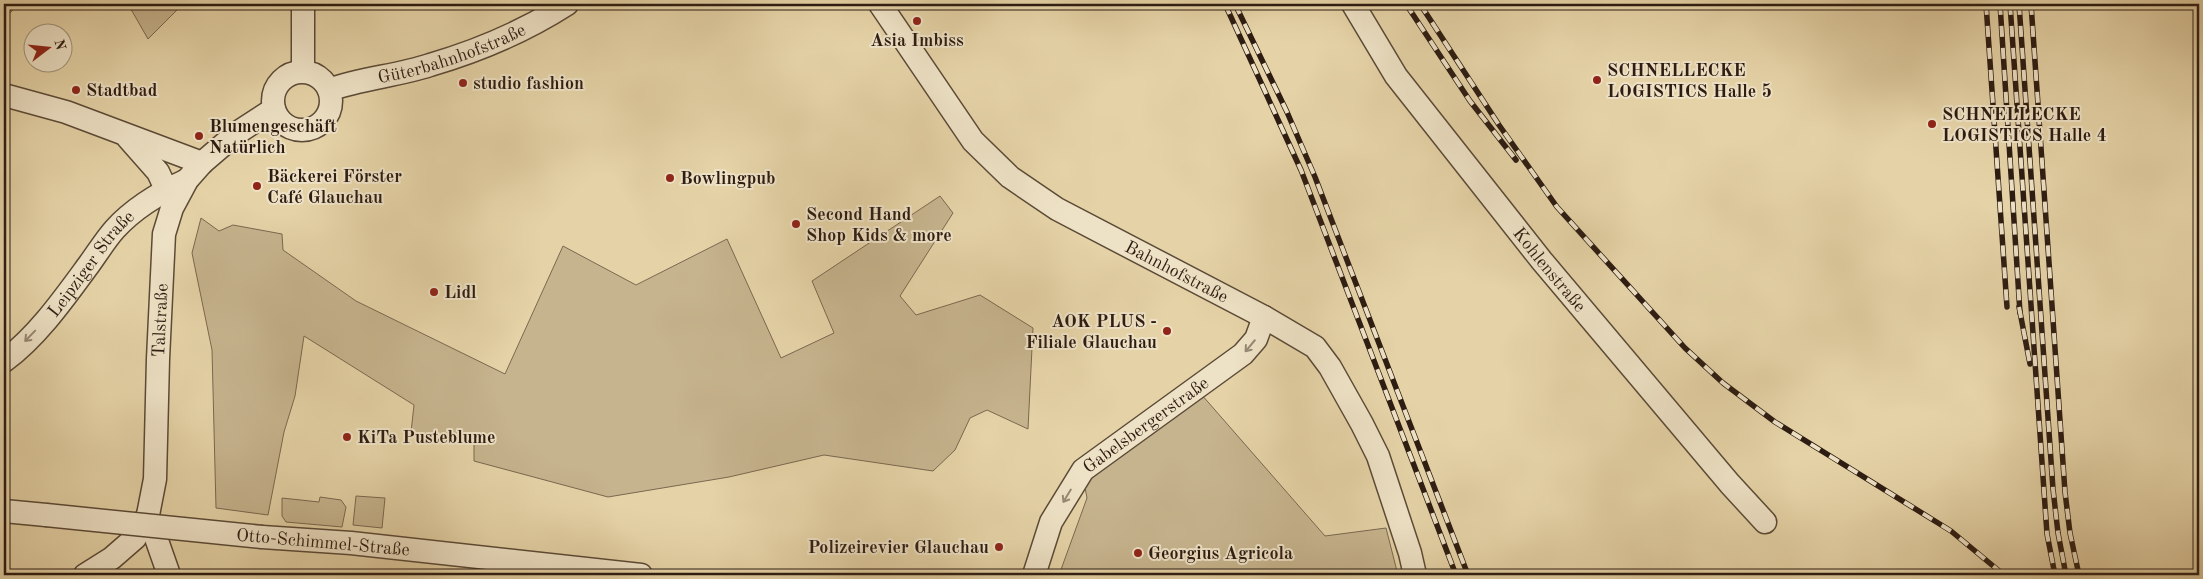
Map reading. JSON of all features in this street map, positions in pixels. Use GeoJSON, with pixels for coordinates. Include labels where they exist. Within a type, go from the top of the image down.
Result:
{"type":"FeatureCollection","features":[{"type":"Feature","properties":{"kind":"street"},"geometry":{"type":"LineString","coordinates":[[303,4],[303,71]]}},
{"type":"Feature","properties":{"kind":"street","name":"Güterbahnhofstraße"},"geometry":{"type":"LineString","coordinates":[[330,90],[354,81],[429,66],[510,36],[567,4]]}},
{"type":"Feature","properties":{"kind":"street","name":"Kohlenstraße"},"geometry":{"type":"LineString","coordinates":[[1353,4],[1396,76],[1536,253],[1730,484],[1765,522]]}},
{"type":"Feature","properties":{"kind":"street","name":"Bahnhofstraße"},"geometry":{"type":"LineString","coordinates":[[889,7],[973,141],[1010,177],[1057,208],[1264,317],[1315,347],[1330,368],[1378,456],[1410,553],[1415,575]]}},
{"type":"Feature","properties":{"kind":"street"},"geometry":{"type":"LineString","coordinates":[[303,71],[319,76],[330,90],[331,108],[322,123],[314,128],[305,130],[295,129],[282,122],[274,110],[274,91],[278,83],[285,76],[294,72],[303,71]]}},
{"type":"Feature","properties":{"kind":"street"},"geometry":{"type":"LineString","coordinates":[[4,95],[66,112],[202,162]]}},
{"type":"Feature","properties":{"kind":"street","name":"Talstraße"},"geometry":{"type":"LineString","coordinates":[[85,575],[112,558],[135,538],[148,514],[156,479],[158,359],[164,234],[172,208],[187,180],[202,162],[236,133],[274,110]]}},
{"type":"Feature","properties":{"kind":"street"},"geometry":{"type":"LineString","coordinates":[[124,133],[158,172],[166,189]]}},
{"type":"Feature","properties":{"kind":"street","name":"Leipziger Straße"},"geometry":{"type":"LineString","coordinates":[[4,361],[31,336],[69,292],[115,229],[140,207],[166,189],[187,180]]}},
{"type":"Feature","properties":{"kind":"street","name":"Gabelsbergerstraße"},"geometry":{"type":"LineString","coordinates":[[1034,575],[1051,522],[1083,470],[1243,354],[1256,339],[1264,317]]}},
{"type":"Feature","properties":{"kind":"street","name":"Otto-Schimmel-Straße"},"geometry":{"type":"LineString","coordinates":[[4,511],[262,537],[351,543],[641,575]]}},
{"type":"Feature","properties":{"kind":"street"},"geometry":{"type":"LineString","coordinates":[[148,514],[169,575]]}},
{"type":"Feature","properties":{"kind":"shaded area"},"geometry":{"type":"Polygon","coordinates":[[[4,4],[19,4],[4,19],[4,4]]]}},
{"type":"Feature","properties":{"kind":"shaded area"},"geometry":{"type":"Polygon","coordinates":[[[128,4],[183,4],[148,39],[128,4]]]}},
{"type":"Feature","properties":{"kind":"shaded area"},"geometry":{"type":"Polygon","coordinates":[[[940,196],[953,213],[900,296],[916,315],[980,295],[1033,328],[1028,429],[987,410],[970,418],[955,450],[933,471],[824,455],[729,477],[608,497],[474,461],[474,439],[411,432],[414,405],[304,336],[295,396],[284,432],[268,515],[216,508],[212,350],[192,253],[201,218],[219,231],[233,225],[282,234],[283,250],[356,301],[505,374],[563,246],[636,285],[727,239],[781,358],[834,333],[812,281],[940,196]]]}},
{"type":"Feature","properties":{"kind":"shaded area"},"geometry":{"type":"Polygon","coordinates":[[[1201,394],[1325,536],[1386,528],[1398,575],[1059,575],[1087,498],[1083,477],[1105,468],[1201,394]]]}},
{"type":"Feature","properties":{"kind":"shaded area"},"geometry":{"type":"Polygon","coordinates":[[[356,496],[385,498],[382,528],[353,525],[356,496]]]}},
{"type":"Feature","properties":{"kind":"shaded area"},"geometry":{"type":"Polygon","coordinates":[[[320,497],[341,500],[346,507],[342,527],[286,522],[282,516],[282,498],[319,502],[320,497]]]}},
{"type":"Feature","properties":{"kind":"railway"},"geometry":{"type":"LineString","coordinates":[[1225,4],[1301,170],[1456,575]]}},
{"type":"Feature","properties":{"kind":"railway"},"geometry":{"type":"LineString","coordinates":[[1235,4],[1287,112],[1315,177],[1468,575]]}},
{"type":"Feature","properties":{"kind":"railway"},"geometry":{"type":"LineString","coordinates":[[1406,4],[1470,101],[1516,160]]}},
{"type":"Feature","properties":{"kind":"railway"},"geometry":{"type":"LineString","coordinates":[[1420,4],[1499,125],[1557,207],[1685,348],[1723,383],[1775,422],[1951,531],[2004,575]]}},
{"type":"Feature","properties":{"kind":"railway"},"geometry":{"type":"LineString","coordinates":[[1986,4],[2007,307]]}},
{"type":"Feature","properties":{"kind":"railway"},"geometry":{"type":"LineString","coordinates":[[2000,4],[2020,313]]}},
{"type":"Feature","properties":{"kind":"railway"},"geometry":{"type":"LineString","coordinates":[[2010,4],[2047,534],[2055,575]]}},
{"type":"Feature","properties":{"kind":"railway"},"geometry":{"type":"LineString","coordinates":[[2019,4],[2053,489],[2058,533],[2066,575]]}},
{"type":"Feature","properties":{"kind":"railway"},"geometry":{"type":"LineString","coordinates":[[2031,4],[2065,492],[2070,533],[2079,575]]}},
{"type":"Feature","properties":{"kind":"railway"},"geometry":{"type":"LineString","coordinates":[[2019,307],[2030,364]]}},
{"type":"Feature","properties":{"kind":"place","name":"Asia Imbiss"},"geometry":{"type":"Point","coordinates":[917,21]}},
{"type":"Feature","properties":{"kind":"place","name":"SCHNELLECKE LOGISTICS Halle 5"},"geometry":{"type":"Point","coordinates":[1597,80]}},
{"type":"Feature","properties":{"kind":"place","name":"studio fashion"},"geometry":{"type":"Point","coordinates":[463,83]}},
{"type":"Feature","properties":{"kind":"place","name":"Stadtbad"},"geometry":{"type":"Point","coordinates":[76,90]}},
{"type":"Feature","properties":{"kind":"place","name":"SCHNELLECKE LOGISTICS Halle 4"},"geometry":{"type":"Point","coordinates":[1932,124]}},
{"type":"Feature","properties":{"kind":"place","name":"Blumengeschäft Natürlich"},"geometry":{"type":"Point","coordinates":[199,136]}},
{"type":"Feature","properties":{"kind":"place","name":"Bowlingpub"},"geometry":{"type":"Point","coordinates":[670,178]}},
{"type":"Feature","properties":{"kind":"place","name":"Bäckerei Förster Café Glauchau"},"geometry":{"type":"Point","coordinates":[257,186]}},
{"type":"Feature","properties":{"kind":"place","name":"Second Hand Shop Kids & more"},"geometry":{"type":"Point","coordinates":[796,224]}},
{"type":"Feature","properties":{"kind":"place","name":"Lidl"},"geometry":{"type":"Point","coordinates":[434,292]}},
{"type":"Feature","properties":{"kind":"place","name":"AOK PLUS - Filiale Glauchau"},"geometry":{"type":"Point","coordinates":[1167,331]}},
{"type":"Feature","properties":{"kind":"place","name":"KiTa Pusteblume"},"geometry":{"type":"Point","coordinates":[347,437]}},
{"type":"Feature","properties":{"kind":"place","name":"Polizeirevier Glauchau"},"geometry":{"type":"Point","coordinates":[999,547]}},
{"type":"Feature","properties":{"kind":"place","name":"Georgius Agricola"},"geometry":{"type":"Point","coordinates":[1138,553]}}]}
